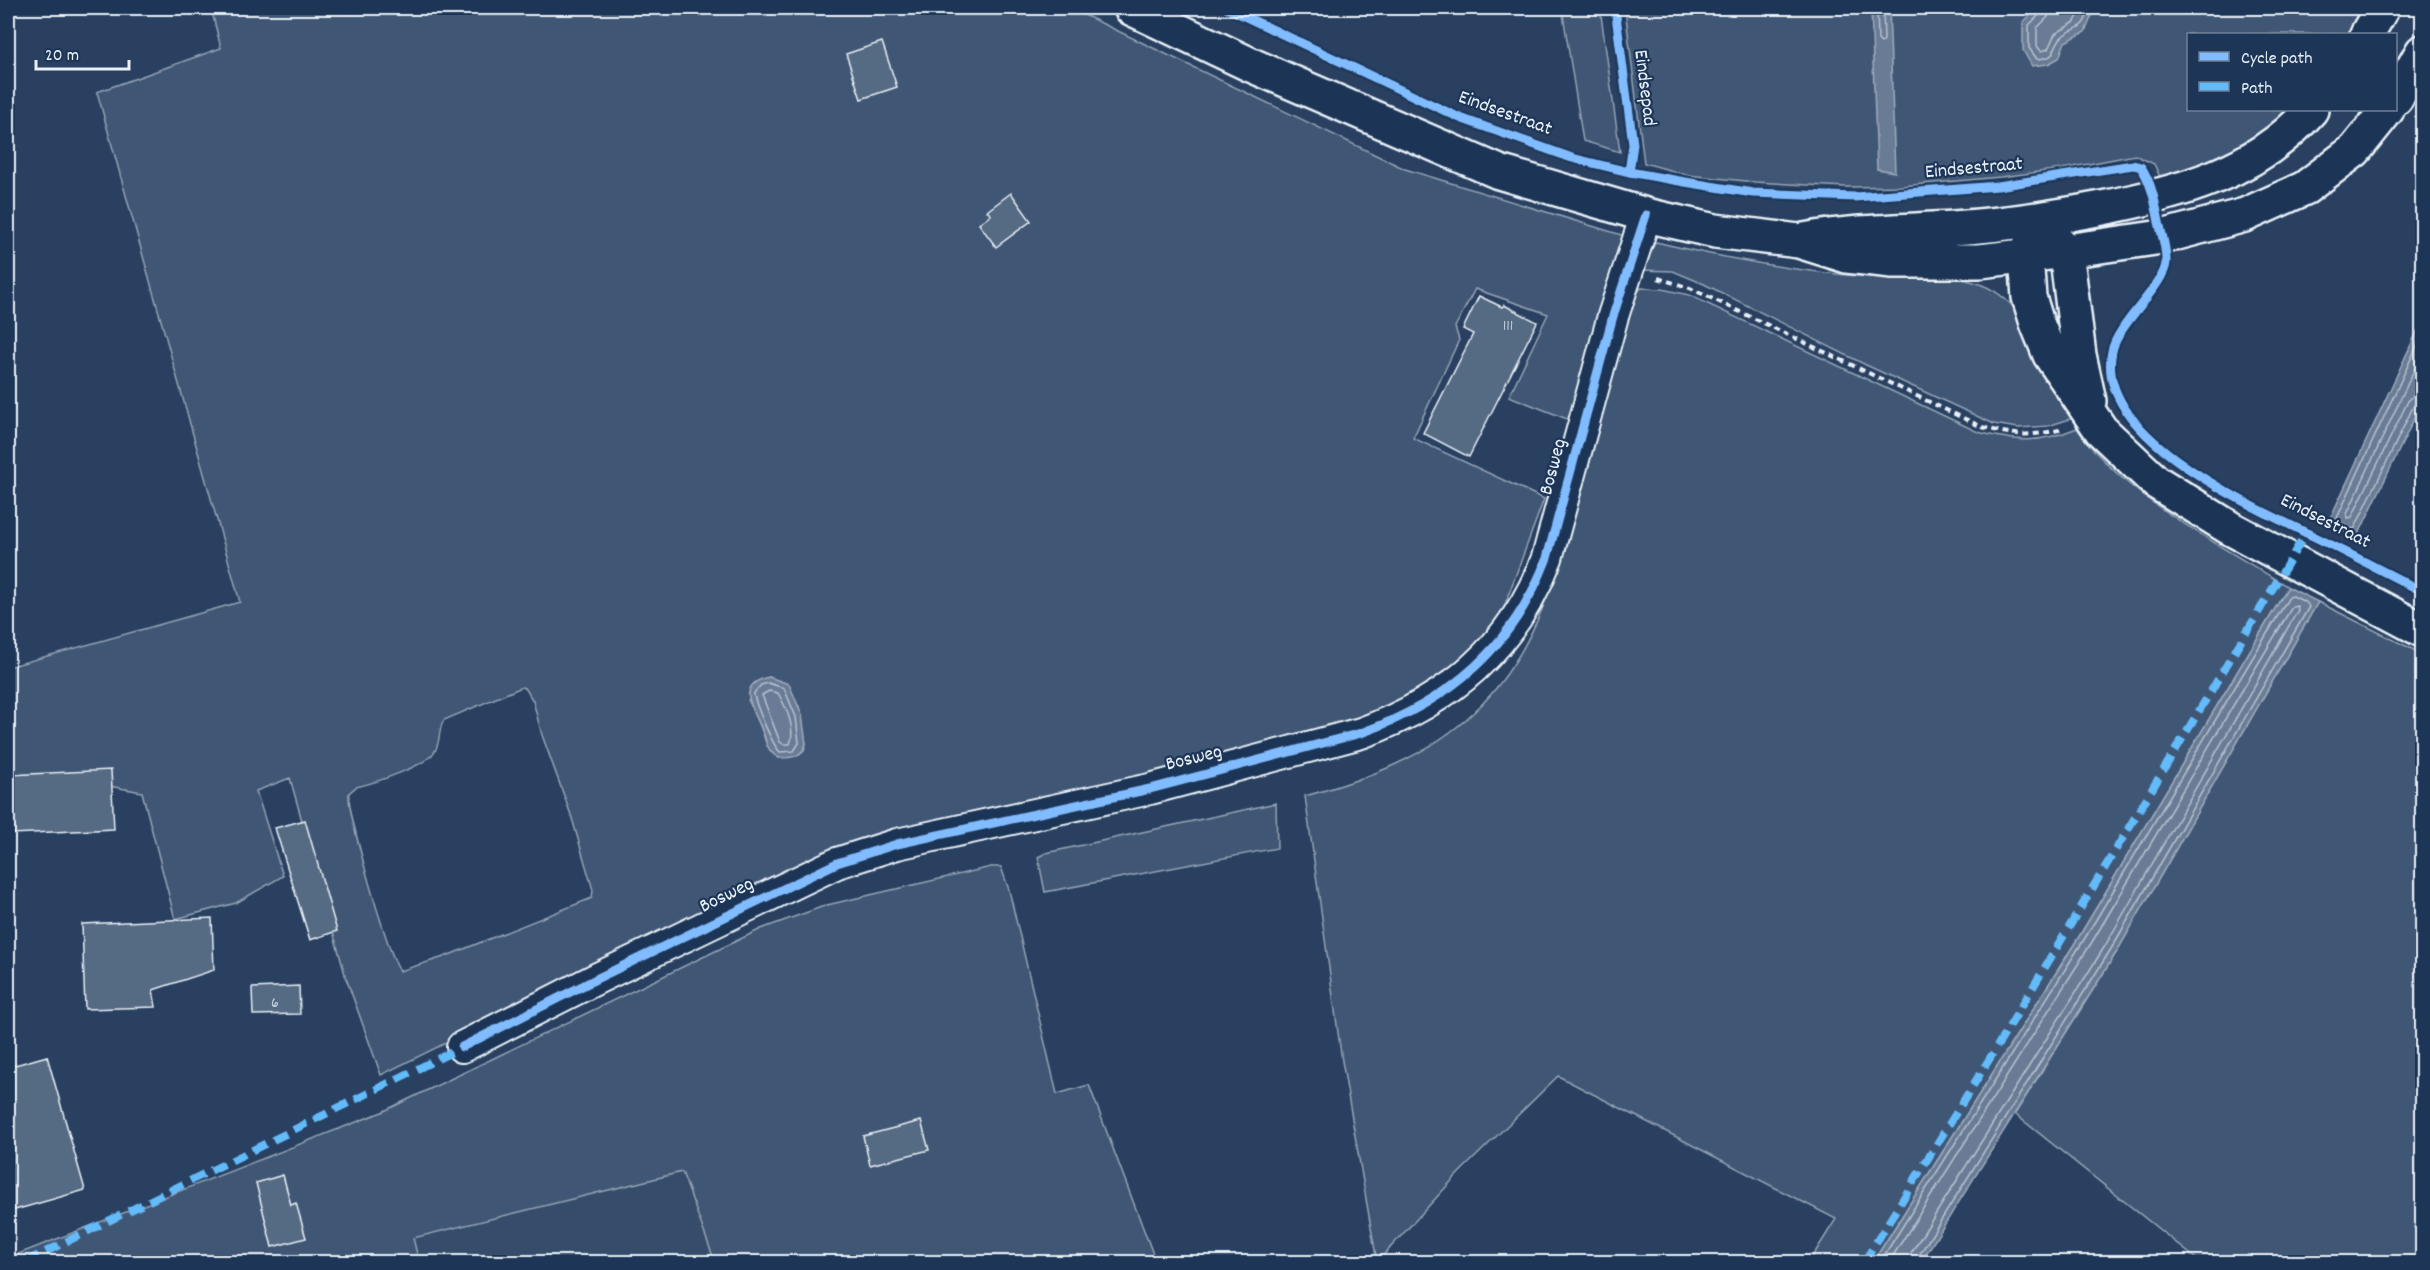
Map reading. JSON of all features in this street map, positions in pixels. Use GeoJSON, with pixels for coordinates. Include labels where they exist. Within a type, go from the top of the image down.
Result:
{"type":"FeatureCollection","features":[{"type":"Feature","properties":{"kind":"street"},"geometry":{"type":"LineString","coordinates":[[1131,8],[1249,64],[1499,172],[1646,215],[1715,231],[1799,241],[1847,256],[1893,261],[1980,261],[2066,251],[2162,237],[2245,215],[2306,188],[2355,150],[2386,111]]}},
{"type":"Feature","properties":{"kind":"street"},"geometry":{"type":"LineString","coordinates":[[2368,33],[2382,8]]}},
{"type":"Feature","properties":{"kind":"street"},"geometry":{"type":"LineString","coordinates":[[2397,96],[2422,52]]}},
{"type":"Feature","properties":{"kind":"street"},"geometry":{"type":"LineString","coordinates":[[1799,241],[1844,233],[1954,228],[2039,220],[2155,198],[2223,175],[2269,149],[2294,129],[2310,111]]}},
{"type":"Feature","properties":{"kind":"street","name":"Bosweg"},"geometry":{"type":"LineString","coordinates":[[462,1047],[837,863],[897,844],[1150,789],[1361,733],[1392,722],[1434,699],[1482,660],[1508,633],[1535,589],[1547,558],[1614,316],[1646,215]]}},
{"type":"Feature","properties":{"kind":"street"},"geometry":{"type":"LineString","coordinates":[[2039,220],[2066,251],[2079,356],[2092,417]]}},
{"type":"Feature","properties":{"kind":"street"},"geometry":{"type":"LineString","coordinates":[[2039,220],[2026,256],[2030,297],[2050,355],[2101,430],[2156,482],[2230,528],[2422,630]]}},
{"type":"Feature","properties":{"kind":"path"},"geometry":{"type":"LineString","coordinates":[[1628,273],[1656,277],[1690,288],[1982,427],[2006,433],[2034,436],[2066,428],[2092,417]]}},
{"type":"Feature","properties":{"kind":"shaded area"},"geometry":{"type":"Polygon","coordinates":[[[211,8],[336,8],[347,13],[376,8],[1070,8],[1405,169],[1625,236],[1572,421],[1509,396],[1548,314],[1475,289],[1455,327],[1459,340],[1413,438],[1544,499],[1504,607],[1496,622],[1455,675],[1384,718],[1032,808],[620,957],[381,1075],[346,978],[290,778],[256,791],[283,876],[236,903],[175,919],[142,792],[103,785],[10,784],[8,819],[8,667],[240,602],[97,92],[221,48],[211,8]],[[769,677],[748,700],[767,746],[797,756],[804,750],[806,744],[799,706],[769,677]],[[522,687],[444,720],[437,747],[430,757],[399,773],[356,787],[349,793],[354,826],[369,883],[387,940],[400,971],[444,957],[592,898],[593,890],[571,815],[542,735],[533,701],[526,689],[522,687]]]}},
{"type":"Feature","properties":{"kind":"shaded area"},"geometry":{"type":"Polygon","coordinates":[[[1562,8],[1600,8],[1620,152],[1583,141],[1562,8]]]}},
{"type":"Feature","properties":{"kind":"shaded area"},"geometry":{"type":"Polygon","coordinates":[[[1625,8],[2366,8],[2350,33],[2187,33],[2187,111],[2288,111],[2260,133],[2229,151],[2161,179],[2154,164],[2135,155],[2062,169],[2000,177],[1901,186],[1846,187],[1755,182],[1688,175],[1644,163],[1625,8]]]}},
{"type":"Feature","properties":{"kind":"shaded area"},"geometry":{"type":"Polygon","coordinates":[[[1656,242],[1736,259],[1816,272],[1870,277],[1944,277],[1966,280],[1988,287],[2016,310],[2073,418],[2048,426],[2018,428],[1994,424],[1866,365],[1704,284],[1673,271],[1638,270],[1656,242]]]}},
{"type":"Feature","properties":{"kind":"shaded area"},"geometry":{"type":"Polygon","coordinates":[[[1641,288],[1662,289],[1689,295],[1978,432],[2028,440],[2051,437],[2077,428],[2096,453],[2145,497],[2203,536],[2288,587],[2080,935],[1873,1262],[1809,1262],[1836,1219],[1558,1076],[1459,1173],[1377,1262],[1342,1061],[1305,796],[1373,774],[1436,742],[1474,712],[1497,687],[1517,659],[1547,597],[1558,565],[1629,303],[1641,288]]]}},
{"type":"Feature","properties":{"kind":"shaded area"},"geometry":{"type":"Polygon","coordinates":[[[2318,602],[2422,654],[2422,1262],[2200,1262],[2015,1114],[2116,953],[2318,602]]]}},
{"type":"Feature","properties":{"kind":"shaded area"},"geometry":{"type":"Polygon","coordinates":[[[1276,803],[1277,848],[1045,892],[1038,857],[1046,853],[1276,803]]]}},
{"type":"Feature","properties":{"kind":"shaded area"},"geometry":{"type":"Polygon","coordinates":[[[991,867],[1001,867],[1009,890],[1057,1094],[1089,1085],[1156,1262],[715,1262],[682,1172],[413,1238],[419,1262],[8,1262],[8,1258],[382,1112],[761,929],[827,905],[991,867]]]}},
{"type":"Feature","properties":{"kind":"shaded area"},"geometry":{"type":"Polygon","coordinates":[[[682,1172],[715,1262],[419,1262],[412,1238],[682,1172]]]}},
{"type":"Feature","properties":{"kind":"water"},"geometry":{"type":"Polygon","coordinates":[[[1871,8],[1889,8],[1895,172],[1877,169],[1871,8]]]}},
{"type":"Feature","properties":{"kind":"water"},"geometry":{"type":"Polygon","coordinates":[[[2039,8],[2095,8],[2085,32],[2065,42],[2059,58],[2048,64],[2032,66],[2023,50],[2023,22],[2039,8]]]}},
{"type":"Feature","properties":{"kind":"water"},"geometry":{"type":"Polygon","coordinates":[[[2422,321],[2422,402],[2357,538],[2328,523],[2422,321]]]}},
{"type":"Feature","properties":{"kind":"water"},"geometry":{"type":"Polygon","coordinates":[[[2288,587],[2318,602],[2116,953],[1921,1262],[1873,1262],[2080,935],[2288,587]]]}},
{"type":"Feature","properties":{"kind":"water"},"geometry":{"type":"Polygon","coordinates":[[[769,677],[789,684],[802,715],[806,744],[802,752],[796,756],[779,758],[771,752],[750,704],[749,690],[752,685],[769,677]]]}},
{"type":"Feature","properties":{"kind":"building"},"geometry":{"type":"Polygon","coordinates":[[[882,42],[897,87],[861,99],[846,54],[882,42]]]}},
{"type":"Feature","properties":{"kind":"building"},"geometry":{"type":"Polygon","coordinates":[[[1011,193],[1031,221],[996,247],[979,224],[991,215],[987,211],[1011,193]]]}},
{"type":"Feature","properties":{"kind":"building"},"geometry":{"type":"Polygon","coordinates":[[[1479,296],[1502,307],[1504,305],[1537,322],[1469,457],[1423,433],[1473,334],[1463,329],[1479,296]]]}},
{"type":"Feature","properties":{"kind":"building"},"geometry":{"type":"Polygon","coordinates":[[[111,770],[114,829],[12,834],[9,775],[111,770]]]}},
{"type":"Feature","properties":{"kind":"building"},"geometry":{"type":"Polygon","coordinates":[[[305,820],[337,931],[310,940],[275,828],[305,820]]]}},
{"type":"Feature","properties":{"kind":"building"},"geometry":{"type":"Polygon","coordinates":[[[212,918],[214,970],[153,990],[156,1007],[85,1009],[82,924],[212,918]]]}},
{"type":"Feature","properties":{"kind":"building"},"geometry":{"type":"Polygon","coordinates":[[[299,986],[300,1014],[253,1015],[252,988],[299,986]]]}},
{"type":"Feature","properties":{"kind":"building"},"geometry":{"type":"Polygon","coordinates":[[[47,1056],[85,1190],[8,1212],[8,1067],[47,1056]]]}},
{"type":"Feature","properties":{"kind":"building"},"geometry":{"type":"Polygon","coordinates":[[[921,1121],[929,1150],[870,1165],[863,1136],[921,1121]]]}},
{"type":"Feature","properties":{"kind":"building"},"geometry":{"type":"Polygon","coordinates":[[[283,1175],[291,1205],[296,1203],[306,1238],[272,1247],[256,1183],[283,1175]]]}},
{"type":"Feature","properties":{"kind":"marked path"},"geometry":{"type":"LineString","coordinates":[[1864,1262],[2006,1032],[2306,533]]}},
{"type":"Feature","properties":{"kind":"marked path"},"geometry":{"type":"LineString","coordinates":[[25,1262],[462,1047]]}},
{"type":"Feature","properties":{"kind":"cycle path","name":"Eindsestraat"},"geometry":{"type":"LineString","coordinates":[[1227,8],[1460,118],[1572,158],[1629,172],[1685,182],[1753,193],[1855,197],[1998,186],[2133,165],[2141,167],[2154,200],[2165,248],[2166,263],[2158,283],[2123,329],[2112,351],[2113,382],[2127,412],[2151,439],[2218,487],[2422,591]]}},
{"type":"Feature","properties":{"kind":"cycle path","name":"Eindsepad"},"geometry":{"type":"LineString","coordinates":[[1615,8],[1633,144],[1629,172]]}},
{"type":"Feature","properties":{"kind":"cycle path"},"geometry":{"type":"LineString","coordinates":[[462,1047],[598,978],[837,863],[897,844],[1150,789],[1361,733],[1423,705],[1450,687],[1475,667],[1497,644],[1533,590],[1547,558],[1613,316],[1646,215]]}}]}
